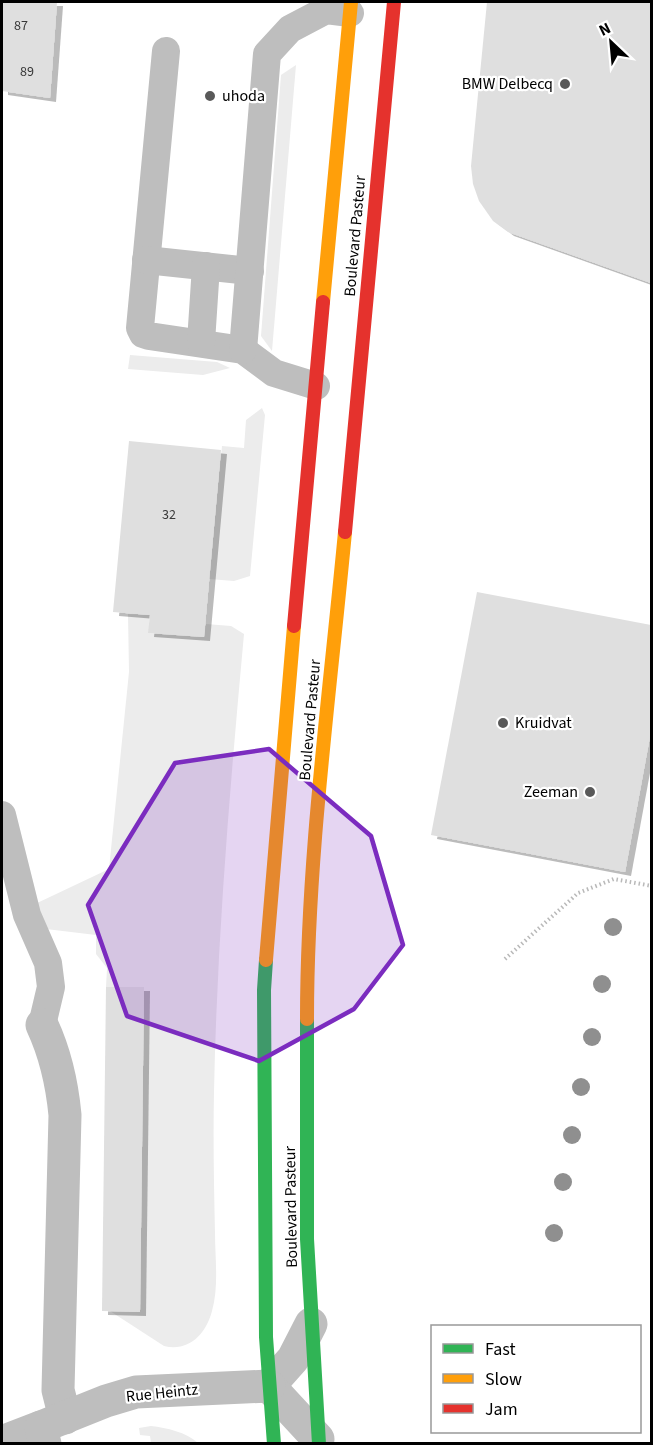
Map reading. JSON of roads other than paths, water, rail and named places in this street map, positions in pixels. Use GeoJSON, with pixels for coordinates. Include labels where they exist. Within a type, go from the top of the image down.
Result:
{"type":"FeatureCollection","features":[{"type":"Feature","properties":{"kind":"street","name":"Boulevard Pasteur"},"geometry":{"type":"LineString","coordinates":[[318,1441],[311,1324],[305,1066],[312,904],[394,2]]}},
{"type":"Feature","properties":{"kind":"street","name":"Boulevard Pasteur"},"geometry":{"type":"LineString","coordinates":[[274,1443],[269,1386],[264,1249],[264,990],[284,732],[351,7]]}},
{"type":"Feature","properties":{"kind":"street"},"geometry":{"type":"LineString","coordinates":[[42,1025],[54,1052],[62,1084],[65,1115],[58,1390],[50,1430]]}},
{"type":"Feature","properties":{"kind":"street"},"geometry":{"type":"LineString","coordinates":[[311,1324],[293,1359],[269,1386],[318,1441]]}},
{"type":"Feature","properties":{"kind":"street","name":"Rue Heintz"},"geometry":{"type":"LineString","coordinates":[[2,1442],[50,1430],[106,1401],[136,1392],[269,1386]]}},
{"type":"Feature","properties":{"kind":"lane"},"geometry":{"type":"LineString","coordinates":[[243,350],[267,54],[290,29],[327,10],[351,7]]}},
{"type":"Feature","properties":{"kind":"lane"},"geometry":{"type":"LineString","coordinates":[[166,51],[140,328],[143,334],[243,350],[274,373],[316,386]]}},
{"type":"Feature","properties":{"kind":"lane"},"geometry":{"type":"LineString","coordinates":[[146,260],[250,271]]}},
{"type":"Feature","properties":{"kind":"lane"},"geometry":{"type":"LineString","coordinates":[[201,342],[206,266]]}},
{"type":"Feature","properties":{"kind":"lane"},"geometry":{"type":"LineString","coordinates":[[2,815],[27,915],[48,963],[51,987],[42,1025]]}},
{"type":"Feature","properties":{"kind":"place","name":"BMW Delbecq"},"geometry":{"type":"Point","coordinates":[565,84]}},
{"type":"Feature","properties":{"kind":"place","name":"uhoda"},"geometry":{"type":"Point","coordinates":[210,96]}},
{"type":"Feature","properties":{"kind":"place","name":"Kruidvat"},"geometry":{"type":"Point","coordinates":[503,723]}},
{"type":"Feature","properties":{"kind":"place","name":"Zeeman"},"geometry":{"type":"Point","coordinates":[590,792]}}]}
